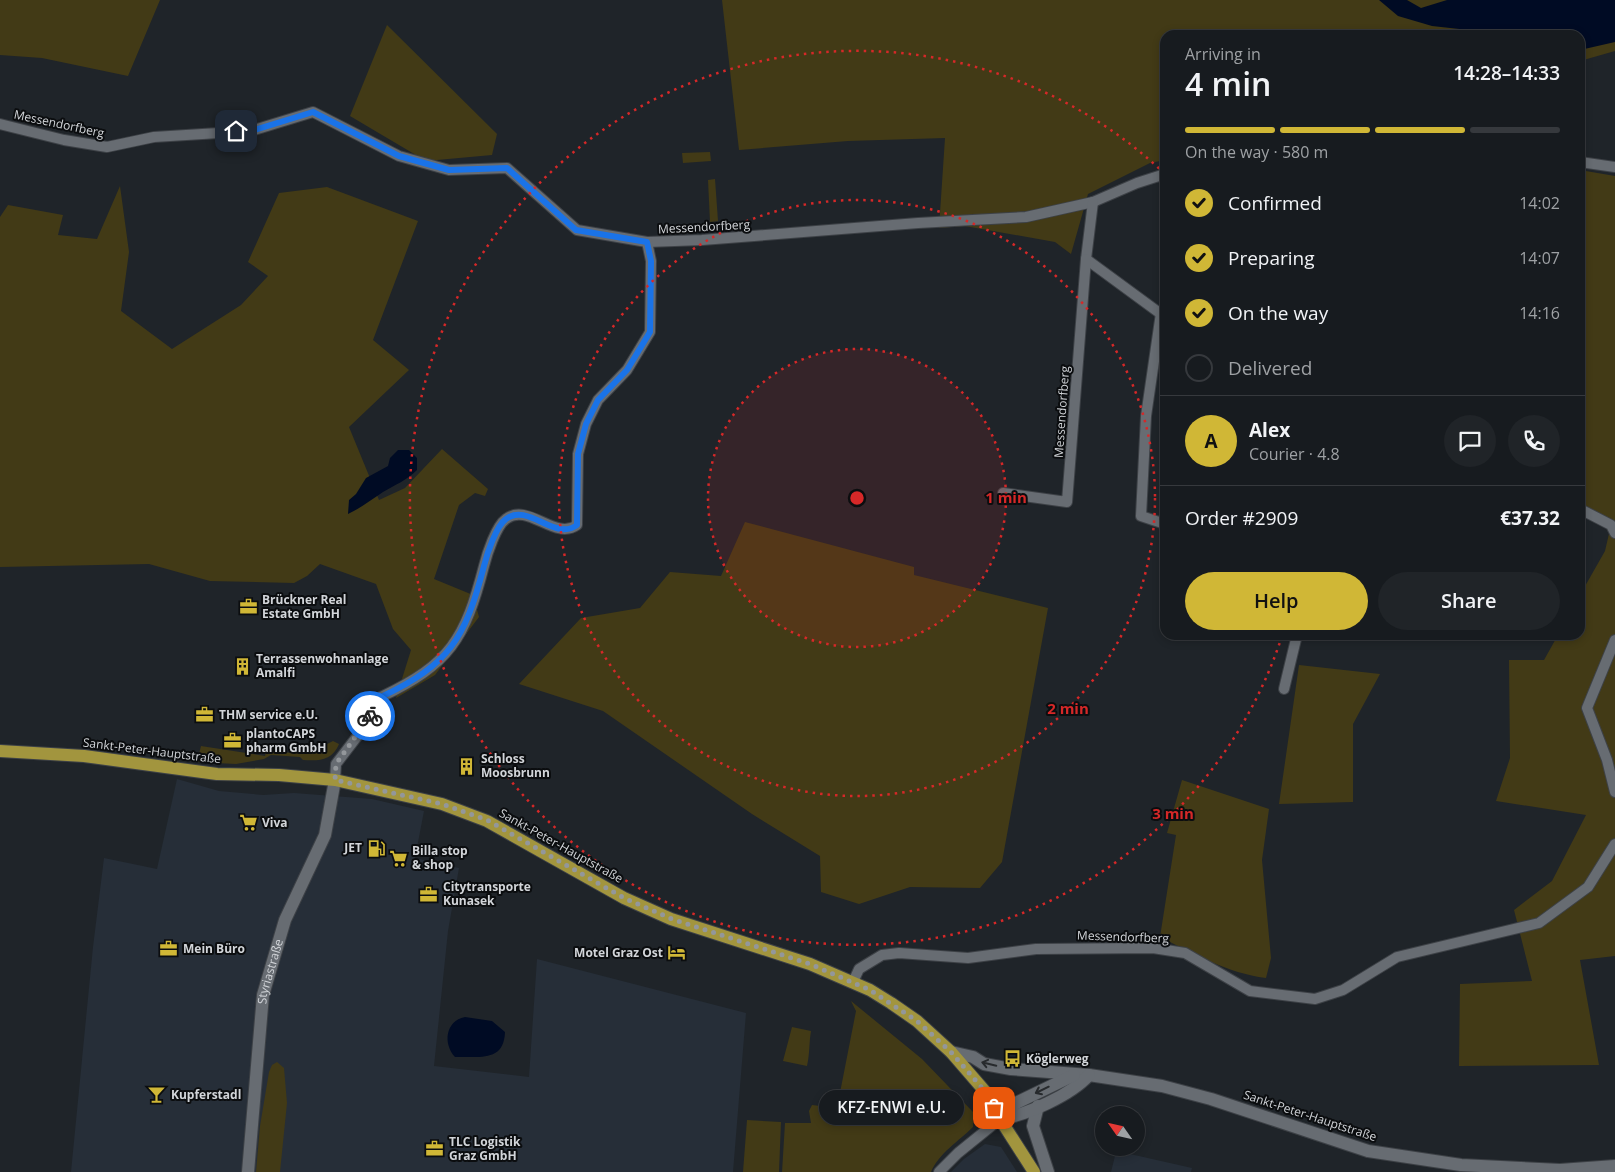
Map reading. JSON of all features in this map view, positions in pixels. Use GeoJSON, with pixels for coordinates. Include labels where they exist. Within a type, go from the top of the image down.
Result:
{"type":"FeatureCollection","features":[{"type":"Feature","properties":{"kind":"main road","name":"Sankt-Peter-Hauptstraße"},"geometry":{"type":"LineString","coordinates":[[0,751],[84,756],[217,774],[278,775],[335,780],[442,804],[487,820],[624,898],[672,919],[810,964],[853,982],[891,1003],[917,1021],[951,1052],[993,1065],[1074,1075],[1090,1075],[1162,1086],[1211,1099],[1368,1151],[1462,1165],[1560,1170],[1612,1168]]}},
{"type":"Feature","properties":{"kind":"main road","name":"Styriastraße"},"geometry":{"type":"LineString","coordinates":[[248,1172],[263,995],[285,920],[326,835],[335,780]]}},
{"type":"Feature","properties":{"kind":"main road"},"geometry":{"type":"LineString","coordinates":[[951,1052],[989,1096],[1000,1119],[1034,1172]]}},
{"type":"Feature","properties":{"kind":"main road","name":"Sankt-Peter-Hauptstraße"},"geometry":{"type":"LineString","coordinates":[[1000,1119],[1016,1103],[1074,1075]]}},
{"type":"Feature","properties":{"kind":"main road"},"geometry":{"type":"LineString","coordinates":[[1000,1119],[1018,1116],[1079,1086],[1090,1075]]}},
{"type":"Feature","properties":{"kind":"main road"},"geometry":{"type":"LineString","coordinates":[[1038,1106],[1033,1126],[1048,1172]]}},
{"type":"Feature","properties":{"kind":"street","name":"Messendorfberg"},"geometry":{"type":"LineString","coordinates":[[0,124],[64,140],[106,147],[154,138],[251,131],[313,112],[399,156],[449,170],[507,168],[576,230],[647,242],[710,240],[918,223],[1026,217],[1093,202],[1086,259],[1067,502],[1003,493]]}},
{"type":"Feature","properties":{"kind":"street"},"geometry":{"type":"LineString","coordinates":[[1585,163],[1615,167]]}},
{"type":"Feature","properties":{"kind":"street"},"geometry":{"type":"LineString","coordinates":[[1093,202],[1137,183],[1160,176]]}},
{"type":"Feature","properties":{"kind":"street"},"geometry":{"type":"LineString","coordinates":[[335,780],[336,764],[369,721],[375,703],[381,697],[426,673],[449,650],[464,629],[474,603],[487,554],[502,522],[514,516],[537,518],[558,530],[573,528],[577,525],[578,454],[586,424],[598,400],[627,370],[650,332],[651,261],[647,242]]}},
{"type":"Feature","properties":{"kind":"street"},"geometry":{"type":"LineString","coordinates":[[1086,259],[1160,313]]}},
{"type":"Feature","properties":{"kind":"street"},"geometry":{"type":"LineString","coordinates":[[1160,333],[1146,416],[1142,516],[1160,522]]}},
{"type":"Feature","properties":{"kind":"street"},"geometry":{"type":"LineString","coordinates":[[1585,512],[1611,525],[1615,534]]}},
{"type":"Feature","properties":{"kind":"street"},"geometry":{"type":"LineString","coordinates":[[1284,690],[1296,640]]}},
{"type":"Feature","properties":{"kind":"street"},"geometry":{"type":"LineString","coordinates":[[1615,640],[1587,708],[1607,760],[1615,792]]}},
{"type":"Feature","properties":{"kind":"street","name":"Messendorfberg"},"geometry":{"type":"LineString","coordinates":[[853,982],[858,969],[882,955],[899,953],[968,958],[1036,949],[1153,948],[1185,953],[1250,991],[1315,998],[1343,990],[1397,957],[1539,923],[1588,887],[1615,844]]}},
{"type":"Feature","properties":{"kind":"street"},"geometry":{"type":"LineString","coordinates":[[939,1172],[958,1152],[1000,1119]]}},
{"type":"Feature","properties":{"kind":"shaded area"},"geometry":{"type":"Polygon","coordinates":[[[0,0],[160,0],[128,76],[42,58],[0,55],[0,0]]]}},
{"type":"Feature","properties":{"kind":"shaded area"},"geometry":{"type":"Polygon","coordinates":[[[722,0],[1615,0],[1615,51],[1585,60],[1585,30],[1160,30],[1160,161],[1150,163],[1088,194],[1071,254],[1055,242],[965,226],[939,228],[945,138],[848,141],[739,150],[722,0]]]}},
{"type":"Feature","properties":{"kind":"shaded area"},"geometry":{"type":"Polygon","coordinates":[[[387,25],[497,134],[492,155],[426,161],[350,116],[387,25]]]}},
{"type":"Feature","properties":{"kind":"shaded area"},"geometry":{"type":"Polygon","coordinates":[[[710,152],[711,161],[683,163],[682,153],[710,152]]]}},
{"type":"Feature","properties":{"kind":"shaded area"},"geometry":{"type":"Polygon","coordinates":[[[1585,171],[1615,176],[1615,956],[1580,960],[1599,1065],[1459,1066],[1460,984],[1532,981],[1514,910],[1552,881],[1586,815],[1496,801],[1510,758],[1509,660],[1544,660],[1555,640],[1585,640],[1585,586],[1605,551],[1611,525],[1585,517],[1585,171]]]}},
{"type":"Feature","properties":{"kind":"shaded area"},"geometry":{"type":"Polygon","coordinates":[[[715,179],[718,221],[710,222],[708,180],[715,179]]]}},
{"type":"Feature","properties":{"kind":"shaded area"},"geometry":{"type":"Polygon","coordinates":[[[120,186],[129,252],[121,311],[172,349],[241,305],[268,276],[248,262],[279,193],[327,187],[418,221],[373,340],[409,370],[349,427],[379,500],[405,488],[442,449],[488,489],[485,496],[475,493],[459,505],[434,579],[473,595],[479,617],[435,675],[396,698],[411,650],[393,629],[376,584],[320,564],[307,576],[294,583],[210,581],[149,564],[0,567],[0,217],[8,205],[63,215],[58,235],[97,239],[120,186]]]}},
{"type":"Feature","properties":{"kind":"shaded area"},"geometry":{"type":"Polygon","coordinates":[[[745,522],[914,567],[914,575],[1048,608],[1002,862],[980,888],[910,887],[859,904],[821,892],[820,856],[752,814],[603,711],[519,684],[581,618],[640,608],[670,572],[721,576],[745,522]]]}},
{"type":"Feature","properties":{"kind":"shaded area"},"geometry":{"type":"Polygon","coordinates":[[[1299,665],[1380,674],[1353,724],[1353,802],[1279,804],[1299,665]]]}},
{"type":"Feature","properties":{"kind":"shaded area"},"geometry":{"type":"Polygon","coordinates":[[[333,741],[339,744],[336,750],[329,757],[320,760],[303,760],[300,757],[271,755],[264,759],[236,764],[197,762],[201,746],[265,756],[266,751],[307,754],[333,741]]]}},
{"type":"Feature","properties":{"kind":"shaded area"},"geometry":{"type":"Polygon","coordinates":[[[177,779],[219,791],[263,795],[294,793],[372,799],[424,811],[415,858],[459,868],[448,931],[434,1066],[529,1077],[537,959],[746,1013],[733,1172],[71,1172],[93,947],[104,858],[157,869],[177,779]]]}},
{"type":"Feature","properties":{"kind":"shaded area"},"geometry":{"type":"Polygon","coordinates":[[[1182,780],[1269,809],[1262,860],[1271,958],[1266,978],[1252,976],[1225,967],[1160,937],[1176,835],[1167,833],[1182,780]]]}},
{"type":"Feature","properties":{"kind":"shaded area"},"geometry":{"type":"Polygon","coordinates":[[[851,1001],[922,1059],[973,1112],[973,1127],[944,1153],[931,1172],[782,1172],[785,1123],[811,1123],[809,1111],[812,1105],[837,1108],[856,1011],[851,1001]]]}},
{"type":"Feature","properties":{"kind":"shaded area"},"geometry":{"type":"Polygon","coordinates":[[[792,1027],[811,1031],[807,1066],[783,1061],[792,1027]]]}},
{"type":"Feature","properties":{"kind":"shaded area"},"geometry":{"type":"Polygon","coordinates":[[[277,1062],[284,1068],[287,1103],[280,1172],[256,1172],[260,1126],[269,1072],[272,1065],[277,1062]]]}},
{"type":"Feature","properties":{"kind":"shaded area"},"geometry":{"type":"Polygon","coordinates":[[[747,1120],[781,1122],[779,1172],[743,1172],[747,1120]]]}},
{"type":"Feature","properties":{"kind":"shaded area"},"geometry":{"type":"Polygon","coordinates":[[[985,1144],[1001,1147],[1017,1172],[951,1172],[964,1159],[985,1144]]]}},
{"type":"Feature","properties":{"kind":"shaded area"},"geometry":{"type":"Polygon","coordinates":[[[1115,1156],[1139,1156],[1192,1168],[1191,1172],[1111,1172],[1115,1156]]]}},
{"type":"Feature","properties":{"kind":"water"},"geometry":{"type":"Polygon","coordinates":[[[1379,0],[1407,0],[1421,8],[1447,0],[1615,0],[1615,42],[1585,49],[1585,30],[1468,30],[1432,26],[1398,16],[1379,0]]]}},
{"type":"Feature","properties":{"kind":"water"},"geometry":{"type":"Polygon","coordinates":[[[398,450],[409,450],[417,458],[417,470],[405,480],[348,514],[349,500],[356,494],[366,478],[388,466],[390,458],[398,450]]]}},
{"type":"Feature","properties":{"kind":"water"},"geometry":{"type":"Polygon","coordinates":[[[465,1017],[492,1021],[505,1032],[504,1042],[500,1049],[488,1056],[455,1057],[449,1046],[448,1034],[453,1023],[465,1017]]]}},
{"type":"Feature","properties":{"kind":"way so far"},"geometry":{"type":"LineString","coordinates":[[370,716],[369,721],[336,764],[335,780],[442,804],[487,820],[624,898],[672,919],[810,964],[870,990],[917,1021],[951,1052],[989,1096],[994,1108]]}},
{"type":"Feature","properties":{"kind":"place","name":"Brückner Real Estate GmbH"},"geometry":{"type":"Point","coordinates":[248,607]}},
{"type":"Feature","properties":{"kind":"place","name":"Terrassenwohnanlage Amalfi"},"geometry":{"type":"Point","coordinates":[242,666]}},
{"type":"Feature","properties":{"kind":"place","name":"THM service e.U."},"geometry":{"type":"Point","coordinates":[205,715]}},
{"type":"Feature","properties":{"kind":"place","name":"plantoCAPS pharm GmbH"},"geometry":{"type":"Point","coordinates":[232,741]}},
{"type":"Feature","properties":{"kind":"place","name":"Schloss Moosbrunn"},"geometry":{"type":"Point","coordinates":[467,766]}},
{"type":"Feature","properties":{"kind":"place","name":"Viva"},"geometry":{"type":"Point","coordinates":[248,823]}},
{"type":"Feature","properties":{"kind":"place","name":"JET"},"geometry":{"type":"Point","coordinates":[376,848]}},
{"type":"Feature","properties":{"kind":"place","name":"Billa stop & shop"},"geometry":{"type":"Point","coordinates":[398,858]}},
{"type":"Feature","properties":{"kind":"place","name":"Citytransporte Kunasek"},"geometry":{"type":"Point","coordinates":[429,894]}},
{"type":"Feature","properties":{"kind":"place","name":"Mein Büro"},"geometry":{"type":"Point","coordinates":[169,949]}},
{"type":"Feature","properties":{"kind":"place","name":"Motel Graz Ost"},"geometry":{"type":"Point","coordinates":[677,953]}},
{"type":"Feature","properties":{"kind":"place","name":"Köglerweg"},"geometry":{"type":"Point","coordinates":[1012,1059]}},
{"type":"Feature","properties":{"kind":"place","name":"Kupferstadl"},"geometry":{"type":"Point","coordinates":[157,1095]}},
{"type":"Feature","properties":{"kind":"place","name":"KFZ-ENWI e.U."},"geometry":{"type":"Point","coordinates":[994,1108]}},
{"type":"Feature","properties":{"kind":"place","name":"TLC Logistik Graz GmbH"},"geometry":{"type":"Point","coordinates":[435,1149]}},
{"type":"Feature","properties":{"kind":"route"},"geometry":{"type":"LineString","coordinates":[[236,131],[251,131],[313,112],[399,156],[449,170],[507,168],[576,230],[647,242],[651,261],[650,332],[627,370],[598,400],[586,424],[578,454],[577,525],[573,528],[558,530],[537,518],[514,516],[502,522],[487,554],[474,603],[464,629],[449,650],[426,673],[381,697],[375,703],[370,716]]}}]}
